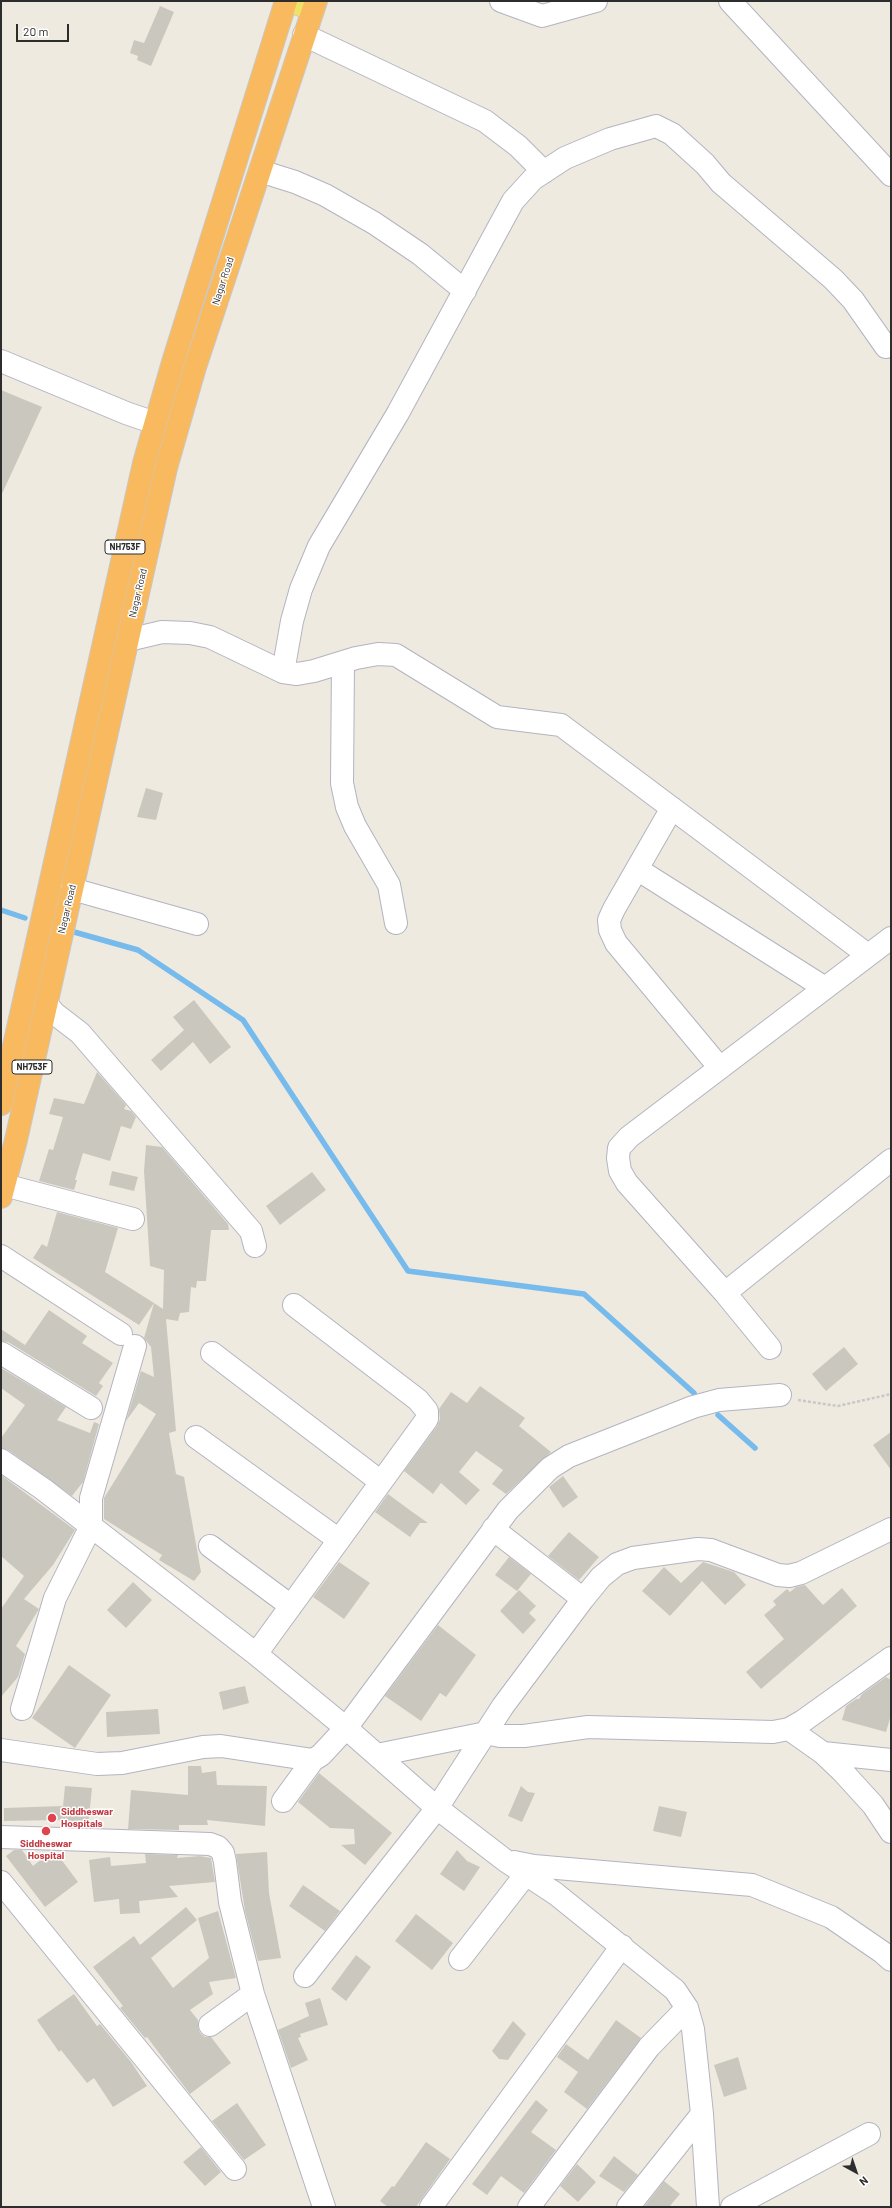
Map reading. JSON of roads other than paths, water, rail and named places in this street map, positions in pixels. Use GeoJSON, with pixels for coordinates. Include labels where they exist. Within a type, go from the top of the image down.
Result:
{"type":"FeatureCollection","features":[{"type":"Feature","properties":{"kind":"highway","name":"NH753F"},"geometry":{"type":"LineString","coordinates":[[1,1104],[5,1063],[144,463],[173,362],[286,1]]}},
{"type":"Feature","properties":{"kind":"highway","name":"Nagar Road"},"geometry":{"type":"LineString","coordinates":[[3,1191],[166,468],[194,367],[304,35],[315,6]]}},
{"type":"Feature","properties":{"kind":"main road"},"geometry":{"type":"LineString","coordinates":[[292,1],[315,6]]}},
{"type":"Feature","properties":{"kind":"street"},"geometry":{"type":"LineString","coordinates":[[500,1],[542,16],[596,1]]}},
{"type":"Feature","properties":{"kind":"street"},"geometry":{"type":"LineString","coordinates":[[730,1],[891,175]]}},
{"type":"Feature","properties":{"kind":"street"},"geometry":{"type":"LineString","coordinates":[[304,35],[485,121],[518,146],[544,172]]}},
{"type":"Feature","properties":{"kind":"street"},"geometry":{"type":"LineString","coordinates":[[283,672],[292,621],[301,589],[319,546],[398,413],[513,201],[533,179],[565,158],[610,139],[656,126],[672,134],[688,148],[721,183],[833,279],[853,300],[886,348]]}},
{"type":"Feature","properties":{"kind":"street"},"geometry":{"type":"LineString","coordinates":[[260,171],[295,182],[325,196],[374,223],[420,254],[464,291]]}},
{"type":"Feature","properties":{"kind":"street"},"geometry":{"type":"LineString","coordinates":[[1,361],[126,413],[155,423]]}},
{"type":"Feature","properties":{"kind":"street"},"geometry":{"type":"LineString","coordinates":[[128,640],[162,632],[190,633],[210,637],[283,672],[297,674],[378,654],[396,655],[497,717],[561,725],[868,955]]}},
{"type":"Feature","properties":{"kind":"street"},"geometry":{"type":"LineString","coordinates":[[343,662],[342,783],[347,807],[355,826],[390,885],[396,923]]}},
{"type":"Feature","properties":{"kind":"street"},"geometry":{"type":"LineString","coordinates":[[672,808],[614,909],[609,920],[610,930],[616,943],[720,1068]]}},
{"type":"Feature","properties":{"kind":"street"},"geometry":{"type":"LineString","coordinates":[[637,869],[825,988]]}},
{"type":"Feature","properties":{"kind":"street"},"geometry":{"type":"LineString","coordinates":[[72,889],[197,924]]}},
{"type":"Feature","properties":{"kind":"street"},"geometry":{"type":"LineString","coordinates":[[770,1348],[725,1293],[627,1183],[620,1171],[618,1158],[619,1148],[629,1137],[891,938]]}},
{"type":"Feature","properties":{"kind":"street"},"geometry":{"type":"LineString","coordinates":[[46,1004],[80,1032],[251,1231],[255,1246]]}},
{"type":"Feature","properties":{"kind":"street"},"geometry":{"type":"LineString","coordinates":[[725,1293],[891,1160]]}},
{"type":"Feature","properties":{"kind":"street"},"geometry":{"type":"LineString","coordinates":[[3,1191],[55,1198],[133,1219]]}},
{"type":"Feature","properties":{"kind":"street"},"geometry":{"type":"LineString","coordinates":[[1,1256],[128,1340],[91,1498],[91,1526],[55,1598],[22,1708]]}},
{"type":"Feature","properties":{"kind":"street"},"geometry":{"type":"LineString","coordinates":[[256,1654],[426,1420],[427,1411],[418,1400],[294,1306]]}},
{"type":"Feature","properties":{"kind":"street"},"geometry":{"type":"LineString","coordinates":[[1,1353],[91,1408]]}},
{"type":"Feature","properties":{"kind":"street"},"geometry":{"type":"LineString","coordinates":[[212,1353],[381,1482]]}},
{"type":"Feature","properties":{"kind":"street"},"geometry":{"type":"LineString","coordinates":[[283,1801],[313,1760],[321,1755],[346,1728],[508,1510],[550,1468],[569,1456],[693,1407],[719,1400],[780,1395]]}},
{"type":"Feature","properties":{"kind":"street"},"geometry":{"type":"LineString","coordinates":[[196,1437],[339,1540]]}},
{"type":"Feature","properties":{"kind":"street"},"geometry":{"type":"LineString","coordinates":[[1,1460],[91,1526],[256,1654],[346,1728],[437,1808],[506,1861],[556,1894],[675,1990],[687,2008],[693,2029],[702,2114],[708,2207]]}},
{"type":"Feature","properties":{"kind":"street"},"geometry":{"type":"LineString","coordinates":[[493,1529],[583,1599]]}},
{"type":"Feature","properties":{"kind":"street"},"geometry":{"type":"LineString","coordinates":[[305,1976],[437,1808],[503,1706],[583,1599],[601,1577],[617,1564],[633,1558],[698,1549],[711,1550],[778,1575],[789,1576],[800,1573],[891,1529]]}},
{"type":"Feature","properties":{"kind":"street"},"geometry":{"type":"LineString","coordinates":[[210,1546],[291,1606]]}},
{"type":"Feature","properties":{"kind":"street"},"geometry":{"type":"LineString","coordinates":[[377,1755],[486,1733],[500,1736],[524,1736],[588,1727],[773,1732],[789,1729],[803,1721],[891,1658]]}},
{"type":"Feature","properties":{"kind":"street"},"geometry":{"type":"LineString","coordinates":[[789,1729],[823,1753],[873,1805],[891,1832]]}},
{"type":"Feature","properties":{"kind":"street"},"geometry":{"type":"LineString","coordinates":[[1,1750],[103,1764],[122,1763],[203,1747],[221,1746],[313,1760]]}},
{"type":"Feature","properties":{"kind":"street"},"geometry":{"type":"LineString","coordinates":[[823,1753],[891,1760]]}},
{"type":"Feature","properties":{"kind":"street"},"geometry":{"type":"LineString","coordinates":[[1,1837],[210,1844],[218,1847],[224,1858],[230,1902],[253,1994],[324,2207]]}},
{"type":"Feature","properties":{"kind":"street"},"geometry":{"type":"LineString","coordinates":[[506,1861],[534,1866],[752,1885],[831,1917],[882,1952],[891,1960]]}},
{"type":"Feature","properties":{"kind":"street"},"geometry":{"type":"LineString","coordinates":[[460,1959],[526,1874]]}},
{"type":"Feature","properties":{"kind":"street"},"geometry":{"type":"LineString","coordinates":[[1,1882],[235,2169]]}},
{"type":"Feature","properties":{"kind":"street"},"geometry":{"type":"LineString","coordinates":[[431,2207],[622,1946]]}},
{"type":"Feature","properties":{"kind":"street"},"geometry":{"type":"LineString","coordinates":[[210,2025],[253,1994]]}},
{"type":"Feature","properties":{"kind":"street"},"geometry":{"type":"LineString","coordinates":[[529,2207],[649,2047],[687,2008]]}},
{"type":"Feature","properties":{"kind":"street"},"geometry":{"type":"LineString","coordinates":[[628,2207],[702,2114]]}},
{"type":"Feature","properties":{"kind":"street"},"geometry":{"type":"LineString","coordinates":[[732,2207],[869,2134]]}},
{"type":"Feature","properties":{"kind":"waterway"},"geometry":{"type":"LineString","coordinates":[[1,910],[25,918]]}},
{"type":"Feature","properties":{"kind":"waterway"},"geometry":{"type":"LineString","coordinates":[[67,930],[138,950],[243,1020],[408,1271],[584,1294],[694,1393]]}},
{"type":"Feature","properties":{"kind":"waterway"},"geometry":{"type":"LineString","coordinates":[[718,1415],[755,1448]]}},
{"type":"Feature","properties":{"kind":"place","name":"Siddheswar Hospitals"},"geometry":{"type":"Point","coordinates":[52,1818]}},
{"type":"Feature","properties":{"kind":"place","name":"Siddheswar Hospital"},"geometry":{"type":"Point","coordinates":[46,1831]}}]}
